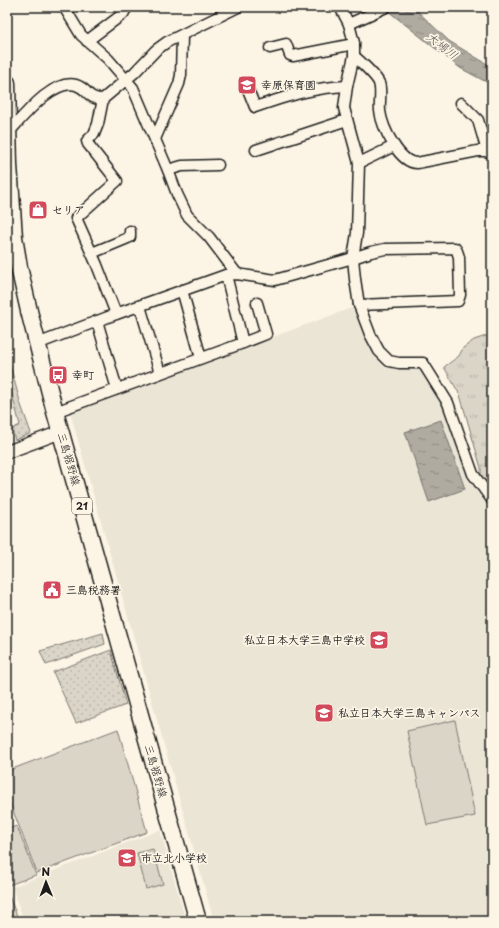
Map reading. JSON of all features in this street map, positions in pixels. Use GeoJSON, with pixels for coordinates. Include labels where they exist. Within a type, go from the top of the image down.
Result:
{"type":"FeatureCollection","features":[{"type":"Feature","properties":{"kind":"main road","name":"三島裾野線"},"geometry":{"type":"LineString","coordinates":[[7,83],[10,221],[19,268],[55,412],[198,921]]}},
{"type":"Feature","properties":{"kind":"street"},"geometry":{"type":"LineString","coordinates":[[64,7],[77,30],[87,41],[108,59],[133,88],[187,215],[209,237],[237,274]]}},
{"type":"Feature","properties":{"kind":"street"},"geometry":{"type":"LineString","coordinates":[[87,41],[123,14],[127,7]]}},
{"type":"Feature","properties":{"kind":"street"},"geometry":{"type":"LineString","coordinates":[[116,314],[92,253],[76,218],[117,181],[87,141],[94,134],[98,124],[103,99],[126,80],[156,50],[167,42],[238,7]]}},
{"type":"Feature","properties":{"kind":"street"},"geometry":{"type":"LineString","coordinates":[[340,7],[349,24],[354,44],[354,56],[347,86],[344,108],[359,163],[358,227],[353,258],[354,279],[359,305],[370,334],[379,351],[389,360],[399,363],[423,363],[448,403],[473,474],[492,500]]}},
{"type":"Feature","properties":{"kind":"street"},"geometry":{"type":"LineString","coordinates":[[349,24],[386,7]]}},
{"type":"Feature","properties":{"kind":"street"},"geometry":{"type":"LineString","coordinates":[[155,139],[179,84],[181,75],[182,35]]}},
{"type":"Feature","properties":{"kind":"street"},"geometry":{"type":"LineString","coordinates":[[270,48],[286,44],[290,55],[293,56],[354,44]]}},
{"type":"Feature","properties":{"kind":"street"},"geometry":{"type":"LineString","coordinates":[[354,56],[365,65],[380,84],[380,113],[394,146],[402,156],[413,163],[423,163],[478,151],[490,152]]}},
{"type":"Feature","properties":{"kind":"street"},"geometry":{"type":"LineString","coordinates":[[8,133],[46,94],[58,87],[65,85],[76,85],[93,98],[103,99]]}},
{"type":"Feature","properties":{"kind":"street"},"geometry":{"type":"LineString","coordinates":[[247,86],[254,107],[312,90],[347,86]]}},
{"type":"Feature","properties":{"kind":"street"},"geometry":{"type":"LineString","coordinates":[[461,103],[478,120],[481,134],[490,152]]}},
{"type":"Feature","properties":{"kind":"street"},"geometry":{"type":"LineString","coordinates":[[256,150],[347,120]]}},
{"type":"Feature","properties":{"kind":"street"},"geometry":{"type":"LineString","coordinates":[[359,163],[394,146]]}},
{"type":"Feature","properties":{"kind":"street"},"geometry":{"type":"LineString","coordinates":[[168,170],[182,166],[218,165]]}},
{"type":"Feature","properties":{"kind":"street"},"geometry":{"type":"LineString","coordinates":[[92,253],[130,237],[130,231]]}},
{"type":"Feature","properties":{"kind":"street"},"geometry":{"type":"LineString","coordinates":[[37,344],[226,275],[237,274],[262,279],[280,280],[385,249],[455,248],[457,251],[459,257],[460,295],[458,301],[359,305]]}},
{"type":"Feature","properties":{"kind":"street"},"geometry":{"type":"LineString","coordinates":[[226,275],[243,343]]}},
{"type":"Feature","properties":{"kind":"street"},"geometry":{"type":"LineString","coordinates":[[182,290],[201,358]]}},
{"type":"Feature","properties":{"kind":"street"},"geometry":{"type":"LineString","coordinates":[[55,412],[266,334],[257,303]]}},
{"type":"Feature","properties":{"kind":"street"},"geometry":{"type":"LineString","coordinates":[[140,306],[160,373]]}},
{"type":"Feature","properties":{"kind":"street"},"geometry":{"type":"LineString","coordinates":[[97,321],[117,389]]}},
{"type":"Feature","properties":{"kind":"street"},"geometry":{"type":"LineString","coordinates":[[7,452],[61,432]]}},
{"type":"Feature","properties":{"kind":"shaded area","name":"私立日本大学三島キャンパス"},"geometry":{"type":"Polygon","coordinates":[[[354,307],[378,358],[385,368],[420,368],[426,374],[447,411],[469,474],[492,505],[492,921],[214,921],[70,412],[354,307]]]}},
{"type":"Feature","properties":{"kind":"shaded area","name":"市立北小学校"},"geometry":{"type":"Polygon","coordinates":[[[160,830],[186,921],[24,921],[12,887],[160,830]]]}},
{"type":"Feature","properties":{"kind":"green space"},"geometry":{"type":"Polygon","coordinates":[[[486,336],[492,336],[492,489],[481,475],[481,468],[460,395],[444,367],[459,356],[463,348],[474,340],[486,336]]]}},
{"type":"Feature","properties":{"kind":"green space"},"geometry":{"type":"Polygon","coordinates":[[[7,354],[21,405],[31,433],[15,440],[12,429],[20,425],[7,375],[7,354]]]}},
{"type":"Feature","properties":{"kind":"green space"},"geometry":{"type":"Polygon","coordinates":[[[103,633],[105,644],[46,665],[40,651],[103,633]]]}},
{"type":"Feature","properties":{"kind":"green space"},"geometry":{"type":"Polygon","coordinates":[[[111,650],[126,705],[76,723],[53,672],[111,650]]]}},
{"type":"Feature","properties":{"kind":"green space"},"geometry":{"type":"Polygon","coordinates":[[[455,720],[475,816],[427,825],[407,731],[455,720]]]}},
{"type":"Feature","properties":{"kind":"green space"},"geometry":{"type":"Polygon","coordinates":[[[118,729],[147,832],[37,873],[7,795],[7,771],[118,729]]]}},
{"type":"Feature","properties":{"kind":"green space"},"geometry":{"type":"Polygon","coordinates":[[[17,826],[36,875],[9,885],[7,881],[7,829],[17,826]]]}},
{"type":"Feature","properties":{"kind":"green space"},"geometry":{"type":"Polygon","coordinates":[[[153,849],[163,884],[146,889],[137,853],[153,849]]]}},
{"type":"Feature","properties":{"kind":"green space"},"geometry":{"type":"Polygon","coordinates":[[[7,891],[19,921],[7,921],[7,891]]]}},
{"type":"Feature","properties":{"kind":"water","name":"大場川"},"geometry":{"type":"Polygon","coordinates":[[[383,7],[413,7],[449,41],[492,67],[492,85],[460,68],[383,7]]]}},
{"type":"Feature","properties":{"kind":"water"},"geometry":{"type":"Polygon","coordinates":[[[441,420],[465,489],[429,502],[405,432],[441,420]]]}},
{"type":"Feature","properties":{"kind":"place","name":"幸原保育園"},"geometry":{"type":"Point","coordinates":[247,85]}},
{"type":"Feature","properties":{"kind":"place","name":"セリア"},"geometry":{"type":"Point","coordinates":[38,210]}},
{"type":"Feature","properties":{"kind":"place","name":"幸町"},"geometry":{"type":"Point","coordinates":[58,375]}},
{"type":"Feature","properties":{"kind":"place","name":"三島税務署"},"geometry":{"type":"Point","coordinates":[52,590]}},
{"type":"Feature","properties":{"kind":"place","name":"私立日本大学三島中学校"},"geometry":{"type":"Point","coordinates":[379,640]}},
{"type":"Feature","properties":{"kind":"place","name":"私立日本大学三島キャンパス"},"geometry":{"type":"Point","coordinates":[324,713]}},
{"type":"Feature","properties":{"kind":"place","name":"市立北小学校"},"geometry":{"type":"Point","coordinates":[127,858]}}]}
